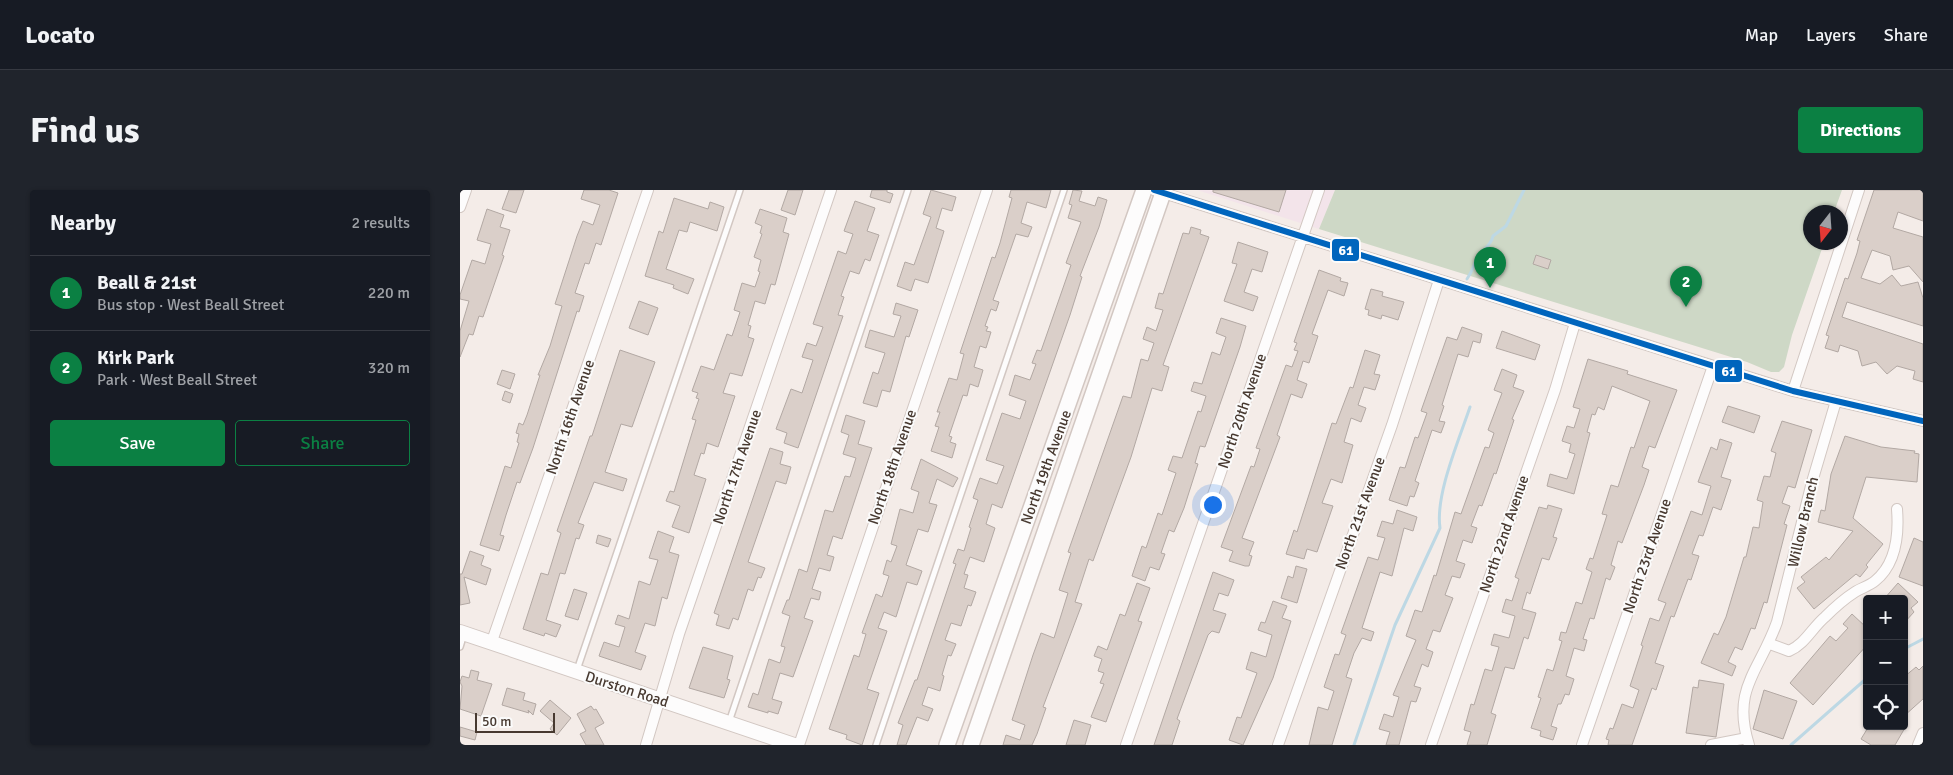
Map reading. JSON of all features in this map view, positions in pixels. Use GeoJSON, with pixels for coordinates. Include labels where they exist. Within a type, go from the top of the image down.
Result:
{"type":"FeatureCollection","features":[{"type":"Feature","properties":{"kind":"main road","name":"North 19th Avenue"},"geometry":{"type":"LineString","coordinates":[[947,745],[1144,190]]}},
{"type":"Feature","properties":{"kind":"main road","name":"North 19th Avenue"},"geometry":{"type":"LineString","coordinates":[[971,745],[1160,191]]}},
{"type":"Feature","properties":{"kind":"main road","name":"Durston Road"},"geometry":{"type":"LineString","coordinates":[[461,637],[491,644],[794,745]]}},
{"type":"Feature","properties":{"kind":"street"},"geometry":{"type":"LineString","coordinates":[[460,207],[466,190]]}},
{"type":"Feature","properties":{"kind":"street","name":"North 16th Avenue"},"geometry":{"type":"LineString","coordinates":[[491,644],[648,190]]}},
{"type":"Feature","properties":{"kind":"street","name":"North 17th Avenue"},"geometry":{"type":"LineString","coordinates":[[646,745],[658,700],[831,190]]}},
{"type":"Feature","properties":{"kind":"street","name":"North 18th Avenue"},"geometry":{"type":"LineString","coordinates":[[799,745],[986,190]]}},
{"type":"Feature","properties":{"kind":"street","name":"North 20th Avenue"},"geometry":{"type":"LineString","coordinates":[[1126,745],[1319,190]]}},
{"type":"Feature","properties":{"kind":"street"},"geometry":{"type":"LineString","coordinates":[[1793,391],[1859,190]]}},
{"type":"Feature","properties":{"kind":"street"},"geometry":{"type":"LineString","coordinates":[[1160,191],[1793,391],[1923,421]]}},
{"type":"Feature","properties":{"kind":"street","name":"North 21st Avenue"},"geometry":{"type":"LineString","coordinates":[[1278,745],[1392,425],[1439,280]]}},
{"type":"Feature","properties":{"kind":"street","name":"North 22nd Avenue"},"geometry":{"type":"LineString","coordinates":[[1432,745],[1554,390],[1575,323]]}},
{"type":"Feature","properties":{"kind":"street","name":"North 23rd Avenue"},"geometry":{"type":"LineString","coordinates":[[1582,745],[1713,366]]}},
{"type":"Feature","properties":{"kind":"street","name":"Willow Branch"},"geometry":{"type":"LineString","coordinates":[[1711,745],[1748,742],[1743,707],[1745,691],[1751,675],[1770,644],[1789,582],[1805,509],[1836,401]]}},
{"type":"Feature","properties":{"kind":"street"},"geometry":{"type":"LineString","coordinates":[[1770,644],[1789,651],[1799,647],[1821,620],[1848,596],[1875,581],[1887,566],[1895,547],[1898,527],[1897,509]]}},
{"type":"Feature","properties":{"kind":"street"},"geometry":{"type":"LineString","coordinates":[[1918,745],[1923,733]]}},
{"type":"Feature","properties":{"kind":"lane"},"geometry":{"type":"LineString","coordinates":[[576,673],[740,190]]}},
{"type":"Feature","properties":{"kind":"lane"},"geometry":{"type":"LineString","coordinates":[[728,723],[908,190]]}},
{"type":"Feature","properties":{"kind":"lane"},"geometry":{"type":"LineString","coordinates":[[876,745],[1064,190]]}},
{"type":"Feature","properties":{"kind":"shaded area"},"geometry":{"type":"Polygon","coordinates":[[[1197,190],[1335,190],[1319,229],[1197,190]]]}},
{"type":"Feature","properties":{"kind":"green space"},"geometry":{"type":"Polygon","coordinates":[[[1335,190],[1842,190],[1837,205],[1803,205],[1803,250],[1822,250],[1792,335],[1784,367],[1779,372],[1771,372],[1747,362],[1319,229],[1335,190]]]}},
{"type":"Feature","properties":{"kind":"building"},"geometry":{"type":"Polygon","coordinates":[[[509,190],[524,190],[516,213],[502,209],[509,190]]]}},
{"type":"Feature","properties":{"kind":"building"},"geometry":{"type":"Polygon","coordinates":[[[584,190],[609,190],[618,193],[601,245],[596,243],[589,264],[585,263],[575,293],[584,296],[579,312],[577,311],[533,448],[520,483],[517,482],[506,515],[500,535],[504,536],[499,551],[480,545],[505,466],[511,468],[519,443],[517,442],[519,434],[516,433],[519,423],[523,425],[540,375],[538,375],[550,346],[562,306],[555,304],[577,236],[583,221],[593,225],[600,205],[581,199],[584,190]]]}},
{"type":"Feature","properties":{"kind":"building"},"geometry":{"type":"Polygon","coordinates":[[[788,190],[803,190],[795,215],[781,210],[788,190]]]}},
{"type":"Feature","properties":{"kind":"building"},"geometry":{"type":"Polygon","coordinates":[[[872,190],[887,190],[887,192],[893,194],[890,203],[870,197],[872,190]]]}},
{"type":"Feature","properties":{"kind":"building"},"geometry":{"type":"Polygon","coordinates":[[[931,190],[956,197],[952,211],[942,208],[936,228],[944,231],[928,283],[915,279],[911,291],[897,286],[905,262],[914,265],[931,217],[923,214],[931,190]]]}},
{"type":"Feature","properties":{"kind":"building"},"geometry":{"type":"Polygon","coordinates":[[[1011,190],[1051,190],[1046,208],[1027,202],[1021,223],[1032,227],[1028,237],[1016,234],[993,300],[999,302],[996,311],[991,309],[985,326],[988,327],[986,331],[991,332],[986,348],[980,346],[974,367],[983,370],[978,387],[970,384],[967,396],[963,395],[949,436],[952,437],[950,442],[956,444],[952,458],[931,451],[939,427],[935,426],[940,412],[937,412],[949,378],[957,380],[964,354],[960,353],[992,257],[995,258],[1000,243],[1012,198],[1009,197],[1011,190]]]}},
{"type":"Feature","properties":{"kind":"building"},"geometry":{"type":"Polygon","coordinates":[[[1073,190],[1082,191],[1079,201],[1095,206],[1098,197],[1107,200],[1099,227],[1080,276],[1082,277],[1070,315],[1002,508],[992,504],[986,524],[995,528],[984,562],[970,557],[964,574],[968,575],[964,588],[976,592],[971,606],[968,605],[961,626],[951,623],[945,640],[956,644],[951,656],[948,655],[942,675],[944,676],[940,691],[928,687],[922,705],[933,709],[928,721],[917,717],[906,745],[897,745],[903,725],[898,723],[915,680],[917,680],[956,564],[953,563],[958,549],[964,551],[971,528],[969,527],[978,500],[973,498],[980,478],[997,484],[1004,466],[986,460],[1002,413],[1020,419],[1026,401],[1009,395],[1015,375],[1030,380],[1036,364],[1032,363],[1037,350],[1041,351],[1071,265],[1066,263],[1081,222],[1068,218],[1072,205],[1069,204],[1073,190]]]}},
{"type":"Feature","properties":{"kind":"building"},"geometry":{"type":"Polygon","coordinates":[[[1213,190],[1286,190],[1279,212],[1213,192],[1213,190]]]}},
{"type":"Feature","properties":{"kind":"building"},"geometry":{"type":"Polygon","coordinates":[[[1874,190],[1923,190],[1923,221],[1898,212],[1893,228],[1923,237],[1923,282],[1909,266],[1893,270],[1890,256],[1872,250],[1861,278],[1880,284],[1892,275],[1901,286],[1918,282],[1923,298],[1923,326],[1847,302],[1842,317],[1923,344],[1923,382],[1913,379],[1915,371],[1897,366],[1887,374],[1876,362],[1862,366],[1858,351],[1840,345],[1838,352],[1825,348],[1829,336],[1826,335],[1845,278],[1848,279],[1857,253],[1860,241],[1857,240],[1874,190]]]}},
{"type":"Feature","properties":{"kind":"building"},"geometry":{"type":"Polygon","coordinates":[[[674,198],[708,209],[710,202],[724,207],[717,231],[690,222],[687,232],[679,230],[666,269],[694,279],[688,294],[673,288],[674,285],[645,276],[659,231],[663,233],[674,198]]]}},
{"type":"Feature","properties":{"kind":"building"},"geometry":{"type":"Polygon","coordinates":[[[855,201],[875,208],[867,231],[879,235],[870,261],[865,259],[859,274],[850,271],[841,296],[844,297],[838,315],[843,316],[798,448],[784,443],[787,433],[776,429],[791,389],[802,393],[813,360],[802,357],[807,343],[816,346],[823,327],[813,324],[838,251],[846,254],[853,234],[844,231],[855,201]]]}},
{"type":"Feature","properties":{"kind":"building"},"geometry":{"type":"Polygon","coordinates":[[[487,209],[504,215],[500,227],[510,230],[502,255],[504,256],[483,317],[479,316],[473,335],[469,334],[460,357],[460,331],[469,301],[460,299],[460,295],[472,260],[485,264],[491,244],[477,240],[487,209]]]}},
{"type":"Feature","properties":{"kind":"building"},"geometry":{"type":"Polygon","coordinates":[[[760,209],[787,218],[783,232],[789,234],[775,285],[771,284],[765,304],[755,301],[748,325],[751,326],[748,337],[754,339],[742,376],[730,373],[723,393],[735,396],[718,447],[707,443],[704,454],[701,453],[694,475],[706,479],[689,533],[672,527],[680,506],[666,501],[670,491],[674,492],[696,420],[692,419],[699,399],[696,398],[698,393],[692,391],[701,366],[714,370],[727,334],[732,336],[740,312],[734,310],[742,283],[755,287],[760,272],[758,271],[761,260],[754,257],[762,234],[760,233],[762,226],[755,223],[760,209]]]}},
{"type":"Feature","properties":{"kind":"building"},"geometry":{"type":"Polygon","coordinates":[[[1191,227],[1201,230],[1200,234],[1209,237],[1163,365],[1169,367],[1162,391],[1152,388],[1131,457],[1093,561],[1089,559],[1075,602],[1082,604],[1043,707],[1046,708],[1037,734],[1032,745],[1003,745],[1006,735],[1020,740],[1025,725],[1012,720],[1033,655],[1041,633],[1054,638],[1068,593],[1059,590],[1071,553],[1068,552],[1123,396],[1131,398],[1141,359],[1148,361],[1154,343],[1143,339],[1147,327],[1156,331],[1163,310],[1155,308],[1159,293],[1163,294],[1183,233],[1189,234],[1191,227]]]}},
{"type":"Feature","properties":{"kind":"building"},"geometry":{"type":"Polygon","coordinates":[[[1238,242],[1268,252],[1262,272],[1252,269],[1244,292],[1258,297],[1253,311],[1224,301],[1237,264],[1232,263],[1238,242]]]}},
{"type":"Feature","properties":{"kind":"building"},"geometry":{"type":"Polygon","coordinates":[[[1536,255],[1551,260],[1548,269],[1533,264],[1536,255]]]}},
{"type":"Feature","properties":{"kind":"building"},"geometry":{"type":"Polygon","coordinates":[[[1319,270],[1341,278],[1340,281],[1348,283],[1344,296],[1328,290],[1312,334],[1318,336],[1309,363],[1303,361],[1297,380],[1307,384],[1302,398],[1291,394],[1277,435],[1280,437],[1242,538],[1254,542],[1249,555],[1252,556],[1249,566],[1245,566],[1229,561],[1233,551],[1221,547],[1251,466],[1254,467],[1260,449],[1256,448],[1286,365],[1292,367],[1298,351],[1294,350],[1297,343],[1294,342],[1319,270]]]}},
{"type":"Feature","properties":{"kind":"building"},"geometry":{"type":"Polygon","coordinates":[[[1371,289],[1383,292],[1382,296],[1404,302],[1398,320],[1382,315],[1381,319],[1368,315],[1369,310],[1365,309],[1371,289]]]}},
{"type":"Feature","properties":{"kind":"building"},"geometry":{"type":"Polygon","coordinates":[[[639,301],[658,308],[648,335],[629,328],[639,301]]]}},
{"type":"Feature","properties":{"kind":"building"},"geometry":{"type":"Polygon","coordinates":[[[896,303],[918,310],[909,337],[906,336],[890,392],[882,390],[877,407],[863,403],[873,372],[878,374],[885,353],[865,347],[870,330],[894,337],[901,316],[893,314],[896,303]]]}},
{"type":"Feature","properties":{"kind":"building"},"geometry":{"type":"Polygon","coordinates":[[[1221,318],[1246,326],[1240,347],[1205,447],[1200,446],[1195,463],[1198,464],[1184,508],[1174,532],[1169,530],[1161,553],[1165,554],[1159,570],[1150,567],[1145,581],[1132,576],[1142,546],[1146,548],[1158,513],[1162,515],[1176,473],[1168,470],[1173,456],[1182,458],[1198,411],[1201,412],[1206,396],[1191,391],[1194,382],[1202,384],[1212,352],[1220,355],[1226,337],[1216,333],[1221,318]]]}},
{"type":"Feature","properties":{"kind":"building"},"geometry":{"type":"Polygon","coordinates":[[[1462,327],[1482,334],[1480,343],[1473,341],[1468,357],[1458,354],[1442,405],[1444,406],[1439,421],[1445,422],[1441,433],[1432,430],[1415,481],[1419,483],[1414,497],[1410,496],[1407,506],[1389,500],[1400,467],[1405,468],[1415,437],[1418,438],[1427,413],[1421,411],[1447,337],[1457,340],[1462,327]]]}},
{"type":"Feature","properties":{"kind":"building"},"geometry":{"type":"Polygon","coordinates":[[[1502,331],[1540,345],[1535,360],[1496,348],[1502,331]]]}},
{"type":"Feature","properties":{"kind":"building"},"geometry":{"type":"Polygon","coordinates":[[[620,350],[655,362],[632,427],[621,424],[605,472],[627,479],[623,491],[594,482],[578,523],[584,525],[579,539],[576,538],[565,574],[560,573],[546,620],[561,625],[556,637],[545,633],[544,636],[523,629],[541,573],[548,575],[561,533],[557,531],[590,436],[592,436],[620,350]]]}},
{"type":"Feature","properties":{"kind":"building"},"geometry":{"type":"Polygon","coordinates":[[[1365,350],[1380,355],[1374,374],[1380,375],[1375,390],[1364,387],[1358,405],[1366,408],[1361,422],[1351,418],[1344,442],[1353,445],[1342,483],[1331,479],[1322,503],[1333,506],[1317,552],[1307,549],[1304,559],[1286,554],[1294,530],[1297,532],[1332,423],[1336,424],[1350,387],[1353,388],[1365,350]]]}},
{"type":"Feature","properties":{"kind":"building"},"geometry":{"type":"Polygon","coordinates":[[[1588,359],[1628,371],[1627,374],[1677,390],[1655,448],[1649,446],[1642,467],[1649,470],[1622,543],[1618,541],[1611,565],[1615,567],[1610,580],[1606,578],[1594,619],[1590,618],[1583,639],[1587,640],[1584,651],[1574,648],[1566,676],[1574,679],[1569,695],[1565,694],[1561,704],[1558,704],[1551,726],[1557,728],[1553,740],[1540,736],[1541,731],[1531,728],[1541,698],[1538,697],[1547,669],[1553,671],[1562,641],[1559,640],[1561,632],[1566,633],[1576,602],[1582,604],[1592,572],[1586,569],[1590,558],[1593,559],[1607,515],[1602,514],[1611,485],[1618,487],[1631,447],[1634,448],[1650,401],[1612,386],[1604,410],[1598,407],[1595,415],[1592,414],[1587,432],[1590,433],[1574,494],[1547,486],[1550,474],[1567,479],[1575,454],[1569,452],[1571,444],[1562,441],[1567,426],[1574,428],[1580,409],[1573,407],[1588,359]]]}},
{"type":"Feature","properties":{"kind":"building"},"geometry":{"type":"Polygon","coordinates":[[[1502,369],[1517,375],[1513,387],[1524,391],[1512,419],[1514,420],[1496,474],[1494,473],[1482,506],[1479,505],[1471,526],[1477,528],[1472,543],[1463,540],[1456,561],[1465,564],[1460,578],[1452,576],[1445,595],[1453,598],[1440,632],[1433,630],[1426,649],[1433,652],[1428,667],[1422,664],[1414,686],[1421,688],[1416,702],[1411,701],[1399,745],[1386,745],[1390,732],[1379,729],[1384,714],[1393,717],[1399,697],[1393,695],[1416,640],[1406,636],[1415,610],[1422,612],[1434,575],[1436,576],[1455,512],[1461,514],[1485,447],[1489,448],[1494,433],[1488,430],[1502,393],[1494,390],[1502,369]]]}},
{"type":"Feature","properties":{"kind":"building"},"geometry":{"type":"Polygon","coordinates":[[[502,370],[515,374],[510,389],[497,384],[502,370]]]}},
{"type":"Feature","properties":{"kind":"building"},"geometry":{"type":"Polygon","coordinates":[[[505,391],[513,394],[510,403],[502,400],[505,391]]]}},
{"type":"Feature","properties":{"kind":"building"},"geometry":{"type":"Polygon","coordinates":[[[1728,406],[1760,416],[1754,433],[1722,422],[1728,406]]]}},
{"type":"Feature","properties":{"kind":"building"},"geometry":{"type":"Polygon","coordinates":[[[846,415],[865,421],[858,444],[872,448],[842,539],[833,536],[827,555],[834,557],[830,571],[819,568],[812,589],[821,592],[819,600],[811,598],[804,618],[813,621],[793,677],[780,673],[772,699],[782,702],[778,714],[768,711],[768,713],[748,707],[753,693],[758,695],[769,659],[780,663],[785,647],[781,646],[790,616],[782,613],[787,600],[789,600],[799,569],[807,572],[825,510],[833,512],[845,476],[850,477],[856,458],[843,454],[849,435],[841,432],[846,415]]]}},
{"type":"Feature","properties":{"kind":"building"},"geometry":{"type":"Polygon","coordinates":[[[1782,421],[1812,430],[1795,488],[1788,486],[1782,503],[1790,506],[1784,524],[1787,525],[1767,603],[1764,602],[1755,629],[1751,628],[1742,650],[1735,647],[1728,662],[1736,666],[1732,676],[1701,663],[1714,633],[1718,635],[1726,617],[1744,557],[1746,557],[1753,527],[1759,528],[1763,502],[1757,500],[1764,476],[1770,477],[1776,453],[1771,451],[1782,421]]]}},
{"type":"Feature","properties":{"kind":"building"},"geometry":{"type":"Polygon","coordinates":[[[1845,436],[1881,447],[1915,451],[1914,453],[1919,454],[1917,482],[1866,477],[1853,518],[1883,544],[1866,565],[1868,567],[1860,577],[1856,574],[1814,609],[1797,588],[1805,582],[1801,577],[1826,557],[1829,560],[1853,531],[1818,522],[1821,510],[1825,511],[1831,474],[1845,436]]]}},
{"type":"Feature","properties":{"kind":"building"},"geometry":{"type":"Polygon","coordinates":[[[1720,439],[1732,443],[1721,477],[1731,480],[1721,510],[1713,507],[1703,536],[1699,535],[1692,554],[1699,556],[1691,580],[1688,579],[1674,617],[1671,616],[1655,663],[1664,666],[1656,690],[1652,688],[1632,745],[1608,745],[1609,740],[1606,739],[1610,728],[1613,729],[1622,704],[1633,708],[1639,690],[1630,686],[1643,646],[1641,645],[1650,618],[1659,621],[1666,603],[1658,600],[1691,511],[1702,515],[1711,486],[1698,482],[1711,447],[1717,450],[1720,439]]]}},
{"type":"Feature","properties":{"kind":"building"},"geometry":{"type":"Polygon","coordinates":[[[770,448],[783,452],[780,464],[791,467],[786,484],[776,481],[748,562],[765,568],[761,578],[758,577],[753,591],[748,589],[738,620],[733,618],[729,629],[716,625],[719,615],[714,613],[770,448]]]}},
{"type":"Feature","properties":{"kind":"building"},"geometry":{"type":"Polygon","coordinates":[[[921,459],[958,478],[953,487],[937,479],[929,503],[937,505],[928,532],[918,529],[906,565],[922,571],[917,585],[907,582],[896,617],[884,612],[878,628],[887,631],[867,689],[879,693],[862,745],[846,739],[847,735],[829,729],[854,655],[859,657],[866,634],[862,633],[876,594],[882,597],[889,576],[883,574],[887,560],[891,562],[897,546],[891,544],[900,509],[913,513],[919,492],[911,489],[921,459]]]}},
{"type":"Feature","properties":{"kind":"building"},"geometry":{"type":"Polygon","coordinates":[[[1548,505],[1562,509],[1553,537],[1557,538],[1549,560],[1542,558],[1530,594],[1527,592],[1522,609],[1536,613],[1528,639],[1524,637],[1514,669],[1505,667],[1491,713],[1496,715],[1487,745],[1467,745],[1471,732],[1464,730],[1471,704],[1474,705],[1485,669],[1492,671],[1499,647],[1491,645],[1494,634],[1509,638],[1515,616],[1502,612],[1506,599],[1512,601],[1519,579],[1515,577],[1539,507],[1547,509],[1548,505]]]}},
{"type":"Feature","properties":{"kind":"building"},"geometry":{"type":"Polygon","coordinates":[[[1397,510],[1417,517],[1413,531],[1404,528],[1392,576],[1380,572],[1362,628],[1374,632],[1371,641],[1362,638],[1354,653],[1346,677],[1352,679],[1332,745],[1309,745],[1318,707],[1328,710],[1334,691],[1324,687],[1335,654],[1339,655],[1346,635],[1341,633],[1368,557],[1378,560],[1385,538],[1377,536],[1382,521],[1393,524],[1397,510]]]}},
{"type":"Feature","properties":{"kind":"building"},"geometry":{"type":"Polygon","coordinates":[[[658,531],[674,537],[669,552],[679,555],[667,599],[662,597],[655,626],[645,623],[635,652],[646,656],[641,670],[599,656],[604,642],[619,647],[625,627],[615,624],[618,615],[629,619],[639,581],[650,585],[658,560],[649,558],[658,531]]]}},
{"type":"Feature","properties":{"kind":"building"},"geometry":{"type":"Polygon","coordinates":[[[598,535],[611,539],[608,547],[596,543],[598,535]]]}},
{"type":"Feature","properties":{"kind":"building"},"geometry":{"type":"Polygon","coordinates":[[[1914,538],[1923,542],[1923,586],[1899,577],[1914,538]]]}},
{"type":"Feature","properties":{"kind":"building"},"geometry":{"type":"Polygon","coordinates":[[[470,551],[484,556],[481,565],[491,569],[486,585],[464,577],[470,603],[460,605],[460,574],[462,574],[470,551]]]}},
{"type":"Feature","properties":{"kind":"building"},"geometry":{"type":"Polygon","coordinates":[[[1296,566],[1307,569],[1297,603],[1281,598],[1288,576],[1293,578],[1296,566]]]}},
{"type":"Feature","properties":{"kind":"building"},"geometry":{"type":"Polygon","coordinates":[[[1213,572],[1234,580],[1228,596],[1219,593],[1213,610],[1226,614],[1219,633],[1212,631],[1208,635],[1177,719],[1180,721],[1172,745],[1154,745],[1213,572]]]}},
{"type":"Feature","properties":{"kind":"building"},"geometry":{"type":"Polygon","coordinates":[[[1137,583],[1150,588],[1138,621],[1142,622],[1106,722],[1091,717],[1104,684],[1100,683],[1104,673],[1098,671],[1102,659],[1094,656],[1098,646],[1107,650],[1120,614],[1125,616],[1137,583]]]}},
{"type":"Feature","properties":{"kind":"building"},"geometry":{"type":"Polygon","coordinates":[[[1898,583],[1918,602],[1911,608],[1914,612],[1908,619],[1908,595],[1888,595],[1898,583]]]}},
{"type":"Feature","properties":{"kind":"building"},"geometry":{"type":"Polygon","coordinates":[[[574,589],[587,593],[578,620],[565,616],[574,589]]]}},
{"type":"Feature","properties":{"kind":"building"},"geometry":{"type":"Polygon","coordinates":[[[1273,601],[1287,606],[1282,618],[1291,621],[1273,678],[1243,745],[1229,740],[1237,717],[1241,718],[1257,673],[1246,669],[1251,652],[1266,657],[1272,635],[1258,630],[1261,622],[1265,623],[1273,601]]]}},
{"type":"Feature","properties":{"kind":"building"},"geometry":{"type":"Polygon","coordinates":[[[1852,614],[1863,624],[1863,649],[1813,705],[1790,683],[1830,636],[1836,641],[1848,628],[1843,624],[1852,614]]]}},
{"type":"Feature","properties":{"kind":"building"},"geometry":{"type":"Polygon","coordinates":[[[703,647],[733,656],[727,679],[730,680],[724,698],[689,688],[703,647]]]}},
{"type":"Feature","properties":{"kind":"building"},"geometry":{"type":"Polygon","coordinates":[[[1923,666],[1923,699],[1908,712],[1908,674],[1916,667],[1919,670],[1923,666]]]}},
{"type":"Feature","properties":{"kind":"building"},"geometry":{"type":"Polygon","coordinates":[[[471,670],[479,672],[477,680],[492,684],[481,716],[460,709],[462,686],[460,682],[462,676],[469,678],[471,670]]]}},
{"type":"Feature","properties":{"kind":"building"},"geometry":{"type":"Polygon","coordinates":[[[1699,680],[1724,684],[1716,737],[1686,733],[1693,687],[1698,688],[1699,680]]]}},
{"type":"Feature","properties":{"kind":"building"},"geometry":{"type":"Polygon","coordinates":[[[507,688],[525,693],[523,700],[536,704],[533,715],[528,710],[529,713],[502,705],[507,688]]]}},
{"type":"Feature","properties":{"kind":"building"},"geometry":{"type":"Polygon","coordinates":[[[1764,690],[1797,701],[1783,739],[1753,729],[1764,690]]]}},
{"type":"Feature","properties":{"kind":"building"},"geometry":{"type":"Polygon","coordinates":[[[550,700],[571,718],[557,735],[550,729],[554,723],[540,711],[550,700]]]}},
{"type":"Feature","properties":{"kind":"building"},"geometry":{"type":"Polygon","coordinates":[[[591,706],[594,710],[596,709],[604,723],[595,728],[604,745],[586,745],[580,734],[586,731],[577,714],[591,706]]]}},
{"type":"Feature","properties":{"kind":"building"},"geometry":{"type":"Polygon","coordinates":[[[1074,720],[1091,725],[1085,745],[1066,745],[1074,720]]]}},
{"type":"Feature","properties":{"kind":"building"},"geometry":{"type":"Polygon","coordinates":[[[460,727],[477,732],[475,740],[460,736],[460,727]]]}},
{"type":"Feature","properties":{"kind":"building"},"geometry":{"type":"Polygon","coordinates":[[[1867,730],[1904,730],[1895,745],[1871,745],[1861,739],[1867,730]]]}},
{"type":"Feature","properties":{"kind":"waterway"},"geometry":{"type":"LineString","coordinates":[[1467,279],[1476,260],[1490,243],[1493,236],[1506,226],[1524,190]]}},
{"type":"Feature","properties":{"kind":"waterway"},"geometry":{"type":"LineString","coordinates":[[1354,745],[1395,625],[1440,528],[1439,515],[1444,484],[1470,407]]}},
{"type":"Feature","properties":{"kind":"waterway"},"geometry":{"type":"LineString","coordinates":[[1908,647],[1923,639]]}},
{"type":"Feature","properties":{"kind":"waterway"},"geometry":{"type":"LineString","coordinates":[[1791,745],[1863,682]]}},
{"type":"Feature","properties":{"kind":"transit line","name":"61"},"geometry":{"type":"LineString","coordinates":[[1154,190],[1793,391],[1923,421]]}},
{"type":"Feature","properties":{"kind":"place","name":"Beall & 21st"},"geometry":{"type":"Point","coordinates":[1490,288]}},
{"type":"Feature","properties":{"kind":"place","name":"Kirk Park"},"geometry":{"type":"Point","coordinates":[1686,307]}}]}
